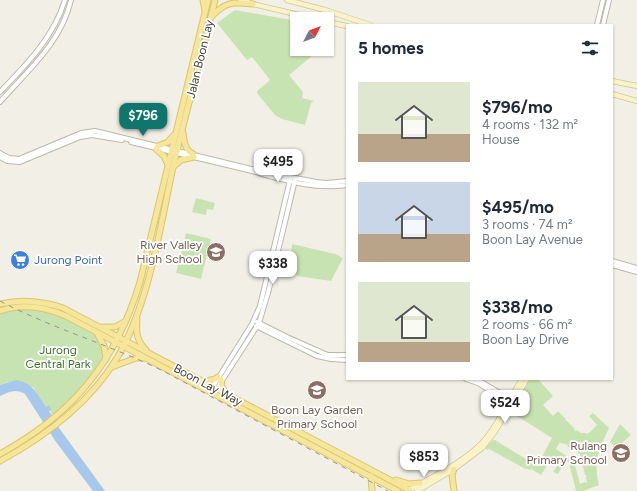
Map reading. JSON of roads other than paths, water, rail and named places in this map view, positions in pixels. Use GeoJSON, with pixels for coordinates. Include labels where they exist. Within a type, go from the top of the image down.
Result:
{"type":"FeatureCollection","features":[{"type":"Feature","properties":{"kind":"main road"},"geometry":{"type":"LineString","coordinates":[[203,0],[205,13]]}},
{"type":"Feature","properties":{"kind":"main road","name":"Jalan Boon Lay"},"geometry":{"type":"LineString","coordinates":[[0,461],[24,448],[58,424],[80,404],[110,368],[125,344],[144,295],[152,264],[174,151],[176,133],[208,0]]}},
{"type":"Feature","properties":{"kind":"main road","name":"Jalan Boon Lay"},"geometry":{"type":"LineString","coordinates":[[174,151],[182,130],[214,0]]}},
{"type":"Feature","properties":{"kind":"main road"},"geometry":{"type":"LineString","coordinates":[[241,0],[290,13]]}},
{"type":"Feature","properties":{"kind":"main road"},"geometry":{"type":"LineString","coordinates":[[286,0],[326,10],[367,24]]}},
{"type":"Feature","properties":{"kind":"main road"},"geometry":{"type":"LineString","coordinates":[[211,17],[220,8],[231,3],[253,4]]}},
{"type":"Feature","properties":{"kind":"main road"},"geometry":{"type":"LineString","coordinates":[[334,23],[346,26]]}},
{"type":"Feature","properties":{"kind":"main road"},"geometry":{"type":"LineString","coordinates":[[613,81],[637,86]]}},
{"type":"Feature","properties":{"kind":"main road"},"geometry":{"type":"LineString","coordinates":[[613,94],[637,101]]}},
{"type":"Feature","properties":{"kind":"main road"},"geometry":{"type":"LineString","coordinates":[[182,130],[185,146],[194,156]]}},
{"type":"Feature","properties":{"kind":"main road"},"geometry":{"type":"LineString","coordinates":[[176,133],[168,142],[157,147],[171,166],[194,156]]}},
{"type":"Feature","properties":{"kind":"main road","name":"Jalan Boon Lay"},"geometry":{"type":"LineString","coordinates":[[0,454],[26,439],[54,418],[88,385],[118,340],[140,282],[171,166]]}},
{"type":"Feature","properties":{"kind":"main road","name":"Boon Lay Way"},"geometry":{"type":"LineString","coordinates":[[0,304],[32,301],[49,303],[76,314],[98,330]]}},
{"type":"Feature","properties":{"kind":"main road","name":"Boon Lay Way"},"geometry":{"type":"LineString","coordinates":[[0,311],[24,307],[48,309],[98,330],[125,344],[145,358],[213,390],[398,491]]}},
{"type":"Feature","properties":{"kind":"main road"},"geometry":{"type":"LineString","coordinates":[[138,312],[136,332],[142,346],[149,353]]}},
{"type":"Feature","properties":{"kind":"main road"},"geometry":{"type":"LineString","coordinates":[[106,359],[104,346],[98,330],[115,327],[126,320]]}},
{"type":"Feature","properties":{"kind":"main road","name":"Boon Lay Way"},"geometry":{"type":"LineString","coordinates":[[125,344],[149,353],[202,382],[213,390],[226,394],[389,479],[409,491]]}},
{"type":"Feature","properties":{"kind":"main road"},"geometry":{"type":"LineString","coordinates":[[110,368],[136,358],[145,358]]}},
{"type":"Feature","properties":{"kind":"main road"},"geometry":{"type":"LineString","coordinates":[[202,382],[219,379],[226,394]]}},
{"type":"Feature","properties":{"kind":"main road"},"geometry":{"type":"LineString","coordinates":[[417,491],[454,470],[478,452],[511,401],[522,380]]}},
{"type":"Feature","properties":{"kind":"main road"},"geometry":{"type":"LineString","coordinates":[[511,401],[526,380]]}},
{"type":"Feature","properties":{"kind":"main road"},"geometry":{"type":"LineString","coordinates":[[409,491],[466,456],[491,434]]}},
{"type":"Feature","properties":{"kind":"main road"},"geometry":{"type":"LineString","coordinates":[[454,470],[452,475],[454,491]]}},
{"type":"Feature","properties":{"kind":"main road"},"geometry":{"type":"LineString","coordinates":[[370,476],[372,491]]}},
{"type":"Feature","properties":{"kind":"main road"},"geometry":{"type":"LineString","coordinates":[[389,479],[409,484],[420,483]]}},
{"type":"Feature","properties":{"kind":"street"},"geometry":{"type":"LineString","coordinates":[[0,92],[43,43],[54,26],[65,0]]}},
{"type":"Feature","properties":{"kind":"street"},"geometry":{"type":"LineString","coordinates":[[0,102],[48,48],[64,20],[71,0]]}},
{"type":"Feature","properties":{"kind":"street"},"geometry":{"type":"LineString","coordinates":[[597,24],[603,0]]}},
{"type":"Feature","properties":{"kind":"street"},"geometry":{"type":"LineString","coordinates":[[603,24],[609,0]]}},
{"type":"Feature","properties":{"kind":"street"},"geometry":{"type":"LineString","coordinates":[[0,153],[9,158],[19,159],[82,133],[91,131],[109,134],[157,147]]}},
{"type":"Feature","properties":{"kind":"street"},"geometry":{"type":"LineString","coordinates":[[0,157],[7,161],[20,162],[80,137],[92,134],[174,151],[292,183],[320,187],[346,185]]}},
{"type":"Feature","properties":{"kind":"street"},"geometry":{"type":"LineString","coordinates":[[194,156],[327,184],[346,181]]}},
{"type":"Feature","properties":{"kind":"street"},"geometry":{"type":"LineString","coordinates":[[213,390],[255,323],[293,177]]}},
{"type":"Feature","properties":{"kind":"street"},"geometry":{"type":"LineString","coordinates":[[613,261],[637,268]]}},
{"type":"Feature","properties":{"kind":"street"},"geometry":{"type":"LineString","coordinates":[[613,265],[637,272]]}},
{"type":"Feature","properties":{"kind":"street"},"geometry":{"type":"LineString","coordinates":[[255,323],[322,358],[346,360]]}},
{"type":"Feature","properties":{"kind":"street"},"geometry":{"type":"LineString","coordinates":[[274,333],[323,353],[346,355]]}},
{"type":"Feature","properties":{"kind":"street"},"geometry":{"type":"LineString","coordinates":[[468,380],[511,401]]}},
{"type":"Feature","properties":{"kind":"street"},"geometry":{"type":"LineString","coordinates":[[478,380],[511,401]]}},
{"type":"Feature","properties":{"kind":"water"},"geometry":{"type":"Polygon","coordinates":[[[16,380],[22,381],[31,386],[46,407],[49,405],[51,410],[49,411],[59,428],[105,491],[93,491],[56,442],[25,394],[16,391],[0,396],[0,385],[16,380]]]}},
{"type":"Feature","properties":{"kind":"railway"},"geometry":{"type":"LineString","coordinates":[[0,301],[41,320],[145,362],[388,491]]}},
{"type":"Feature","properties":{"kind":"place","name":"River Valley High School"},"geometry":{"type":"Point","coordinates":[216,252]}},
{"type":"Feature","properties":{"kind":"place","name":"Jurong Point"},"geometry":{"type":"Point","coordinates":[20,260]}},
{"type":"Feature","properties":{"kind":"place","name":"Boon Lay Garden Primary School"},"geometry":{"type":"Point","coordinates":[317,390]}},
{"type":"Feature","properties":{"kind":"place","name":"Rulang Primary School"},"geometry":{"type":"Point","coordinates":[621,453]}},
{"type":"Feature","properties":{"kind":"park label","name":"Jurong Central Park"},"geometry":{"type":"Point","coordinates":[58,357]}}]}
